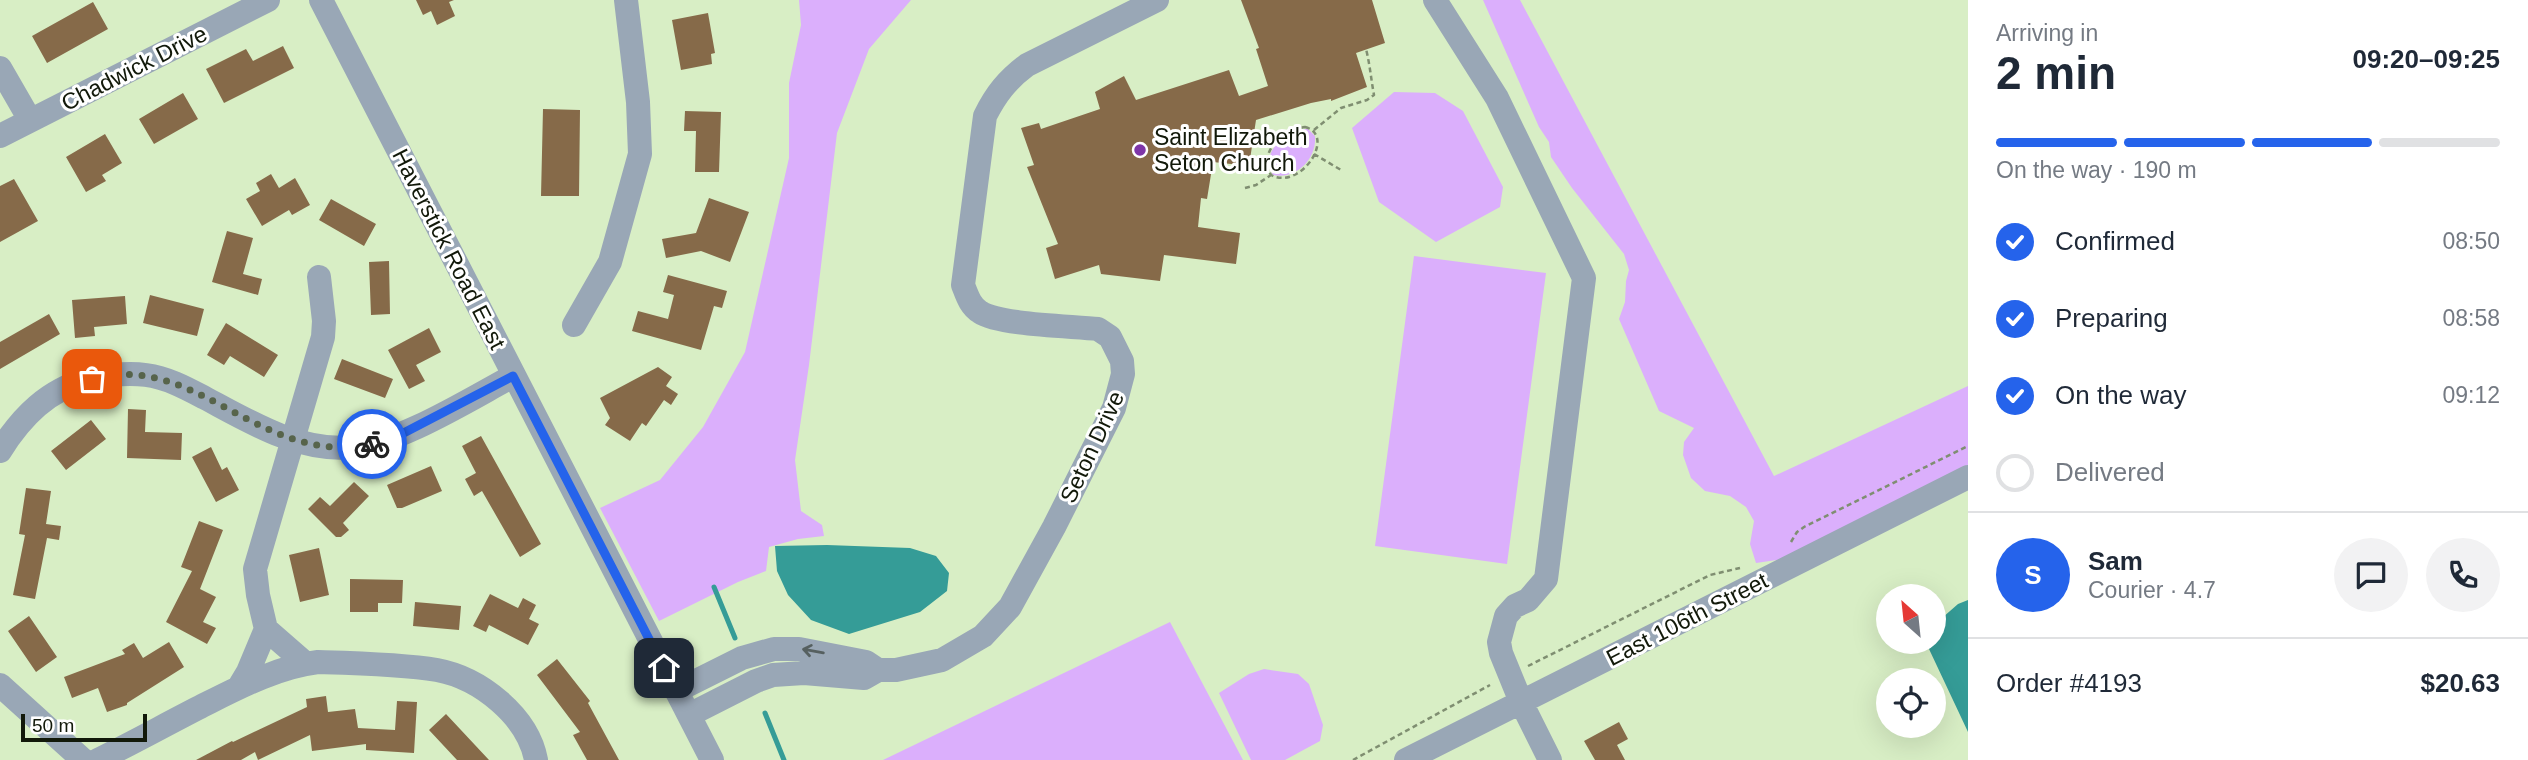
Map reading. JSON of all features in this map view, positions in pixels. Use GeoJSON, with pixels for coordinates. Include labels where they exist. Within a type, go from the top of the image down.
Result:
{"type":"FeatureCollection","features":[{"type":"Feature","properties":{"kind":"street","name":"Chadwick Drive"},"geometry":{"type":"LineString","coordinates":[[0,136],[268,0]]}},
{"type":"Feature","properties":{"kind":"street","name":"Haverstick Road East"},"geometry":{"type":"LineString","coordinates":[[321,0],[712,760]]}},
{"type":"Feature","properties":{"kind":"street"},"geometry":{"type":"LineString","coordinates":[[574,325],[610,262],[640,154],[638,102],[626,0]]}},
{"type":"Feature","properties":{"kind":"street","name":"Seton Drive"},"geometry":{"type":"LineString","coordinates":[[689,715],[773,675],[804,673],[864,678],[878,670],[918,667],[942,660],[983,636],[1010,607],[1114,408],[1123,374],[1122,360],[1110,337],[1098,329],[999,319],[981,313],[970,303],[963,285],[985,116],[996,94],[1010,78],[1027,65],[1157,0]]}},
{"type":"Feature","properties":{"kind":"street"},"geometry":{"type":"LineString","coordinates":[[1435,0],[1497,98],[1584,278],[1546,579],[1528,600],[1515,606],[1506,616],[1501,631],[1501,653],[1521,702],[1550,760]]}},
{"type":"Feature","properties":{"kind":"street"},"geometry":{"type":"LineString","coordinates":[[0,68],[30,120]]}},
{"type":"Feature","properties":{"kind":"street"},"geometry":{"type":"LineString","coordinates":[[305,663],[266,629],[255,569],[323,337],[319,277]]}},
{"type":"Feature","properties":{"kind":"street"},"geometry":{"type":"LineString","coordinates":[[0,451],[13,430],[38,402],[74,383],[109,374],[146,375],[176,383],[267,431],[292,440],[337,447],[369,445],[394,438],[513,376]]}},
{"type":"Feature","properties":{"kind":"street","name":"East 106th Street"},"geometry":{"type":"LineString","coordinates":[[1406,760],[1968,477]]}},
{"type":"Feature","properties":{"kind":"street"},"geometry":{"type":"LineString","coordinates":[[239,687],[266,629]]}},
{"type":"Feature","properties":{"kind":"street","name":"Seton Drive"},"geometry":{"type":"LineString","coordinates":[[676,691],[742,658],[774,649],[799,649],[866,662],[878,670]]}},
{"type":"Feature","properties":{"kind":"street"},"geometry":{"type":"LineString","coordinates":[[98,760],[239,687],[305,663],[341,662],[438,670],[468,680],[503,704],[520,724],[535,752],[536,760]]}},
{"type":"Feature","properties":{"kind":"street"},"geometry":{"type":"LineString","coordinates":[[0,685],[83,760]]}},
{"type":"Feature","properties":{"kind":"path"},"geometry":{"type":"LineString","coordinates":[[1314,130],[1341,108],[1374,95],[1371,82],[1373,75],[1366,49]]}},
{"type":"Feature","properties":{"kind":"path"},"geometry":{"type":"LineString","coordinates":[[1270,175],[1267,159],[1270,149],[1278,139],[1295,128],[1314,130]]}},
{"type":"Feature","properties":{"kind":"path"},"geometry":{"type":"LineString","coordinates":[[1270,175],[1281,178],[1295,175],[1306,167],[1318,143],[1314,130]]}},
{"type":"Feature","properties":{"kind":"path"},"geometry":{"type":"LineString","coordinates":[[1314,154],[1341,170]]}},
{"type":"Feature","properties":{"kind":"path"},"geometry":{"type":"LineString","coordinates":[[1245,188],[1256,185],[1270,175]]}},
{"type":"Feature","properties":{"kind":"path"},"geometry":{"type":"LineString","coordinates":[[1788,546],[1797,532],[1804,527],[1968,446]]}},
{"type":"Feature","properties":{"kind":"path"},"geometry":{"type":"LineString","coordinates":[[1353,760],[1511,675],[1710,575],[1749,567]]}},
{"type":"Feature","properties":{"kind":"shaded area"},"geometry":{"type":"Polygon","coordinates":[[[799,0],[911,0],[869,49],[837,133],[795,460],[801,511],[822,525],[824,536],[798,539],[769,547],[766,571],[659,621],[600,508],[660,480],[703,427],[745,352],[789,158],[789,83],[801,25],[799,0]]]}},
{"type":"Feature","properties":{"kind":"shaded area"},"geometry":{"type":"Polygon","coordinates":[[[1483,0],[1520,0],[1774,476],[1968,386],[1968,467],[1783,559],[1756,563],[1750,544],[1754,521],[1746,507],[1730,496],[1705,491],[1691,478],[1683,455],[1684,442],[1694,428],[1659,411],[1619,319],[1625,302],[1629,270],[1624,254],[1551,157],[1549,142],[1539,127],[1483,0]]]}},
{"type":"Feature","properties":{"kind":"shaded area"},"geometry":{"type":"Polygon","coordinates":[[[1394,92],[1435,93],[1463,111],[1503,187],[1500,207],[1436,242],[1379,202],[1352,128],[1394,92]]]}},
{"type":"Feature","properties":{"kind":"shaded area"},"geometry":{"type":"Polygon","coordinates":[[[1299,129],[1308,129],[1315,136],[1309,160],[1290,174],[1273,175],[1269,160],[1274,147],[1299,129]]]}},
{"type":"Feature","properties":{"kind":"shaded area"},"geometry":{"type":"Polygon","coordinates":[[[1414,256],[1546,273],[1507,564],[1375,546],[1414,256]]]}},
{"type":"Feature","properties":{"kind":"shaded area"},"geometry":{"type":"Polygon","coordinates":[[[1170,622],[1243,760],[883,760],[1170,622]]]}},
{"type":"Feature","properties":{"kind":"shaded area"},"geometry":{"type":"Polygon","coordinates":[[[1264,669],[1298,674],[1309,684],[1323,725],[1320,741],[1285,760],[1251,760],[1219,693],[1249,674],[1264,669]]]}},
{"type":"Feature","properties":{"kind":"water"},"geometry":{"type":"Polygon","coordinates":[[[775,546],[910,548],[936,556],[949,573],[947,591],[920,612],[849,634],[811,620],[788,595],[777,571],[775,546]]]}},
{"type":"Feature","properties":{"kind":"water"},"geometry":{"type":"Polygon","coordinates":[[[1968,600],[1968,732],[1946,685],[1946,668],[1938,668],[1931,654],[1946,654],[1946,614],[1958,604],[1968,600]]]}},
{"type":"Feature","properties":{"kind":"building"},"geometry":{"type":"Polygon","coordinates":[[[416,0],[454,0],[449,2],[455,16],[437,25],[431,11],[423,15],[416,0]]]}},
{"type":"Feature","properties":{"kind":"building","name":"Saint Elizabeth Seton Church"},"geometry":{"type":"Polygon","coordinates":[[[1241,0],[1372,0],[1385,43],[1356,53],[1367,87],[1331,101],[1311,103],[1256,120],[1249,166],[1213,162],[1207,199],[1201,198],[1198,227],[1240,233],[1236,264],[1164,255],[1160,281],[1101,274],[1099,265],[1055,279],[1046,248],[1058,244],[1027,167],[1034,165],[1021,128],[1039,123],[1041,129],[1100,109],[1095,92],[1124,76],[1136,100],[1229,70],[1239,96],[1268,86],[1256,49],[1259,48],[1241,0]]]}},
{"type":"Feature","properties":{"kind":"building"},"geometry":{"type":"Polygon","coordinates":[[[93,2],[108,29],[47,63],[32,36],[93,2]]]}},
{"type":"Feature","properties":{"kind":"building"},"geometry":{"type":"Polygon","coordinates":[[[708,13],[715,53],[711,54],[712,64],[681,70],[672,20],[708,13]]]}},
{"type":"Feature","properties":{"kind":"building"},"geometry":{"type":"Polygon","coordinates":[[[283,46],[294,68],[224,103],[206,69],[246,49],[253,61],[283,46]]]}},
{"type":"Feature","properties":{"kind":"building"},"geometry":{"type":"Polygon","coordinates":[[[183,93],[198,119],[154,144],[139,119],[183,93]]]}},
{"type":"Feature","properties":{"kind":"building"},"geometry":{"type":"Polygon","coordinates":[[[543,109],[580,110],[579,196],[541,196],[543,109]]]}},
{"type":"Feature","properties":{"kind":"building"},"geometry":{"type":"Polygon","coordinates":[[[685,111],[721,112],[719,172],[695,172],[696,131],[684,131],[685,111]]]}},
{"type":"Feature","properties":{"kind":"building"},"geometry":{"type":"Polygon","coordinates":[[[105,134],[122,163],[102,175],[106,181],[86,192],[66,157],[105,134]]]}},
{"type":"Feature","properties":{"kind":"building"},"geometry":{"type":"Polygon","coordinates":[[[271,174],[279,188],[295,178],[310,205],[292,215],[289,210],[262,226],[246,199],[260,191],[256,183],[271,174]]]}},
{"type":"Feature","properties":{"kind":"building"},"geometry":{"type":"Polygon","coordinates":[[[14,179],[38,221],[0,242],[0,186],[14,179]]]}},
{"type":"Feature","properties":{"kind":"building"},"geometry":{"type":"Polygon","coordinates":[[[709,198],[749,212],[730,262],[701,251],[666,258],[662,239],[696,233],[709,198]]]}},
{"type":"Feature","properties":{"kind":"building"},"geometry":{"type":"Polygon","coordinates":[[[331,199],[376,224],[364,246],[319,220],[331,199]]]}},
{"type":"Feature","properties":{"kind":"building"},"geometry":{"type":"Polygon","coordinates":[[[227,231],[253,238],[243,274],[262,279],[258,295],[212,282],[227,231]]]}},
{"type":"Feature","properties":{"kind":"building"},"geometry":{"type":"Polygon","coordinates":[[[389,261],[390,314],[371,315],[369,262],[389,261]]]}},
{"type":"Feature","properties":{"kind":"building"},"geometry":{"type":"Polygon","coordinates":[[[668,275],[727,291],[722,308],[714,306],[701,350],[632,331],[638,311],[668,319],[674,295],[663,292],[668,275]]]}},
{"type":"Feature","properties":{"kind":"building"},"geometry":{"type":"Polygon","coordinates":[[[150,295],[204,309],[197,336],[143,323],[150,295]]]}},
{"type":"Feature","properties":{"kind":"building"},"geometry":{"type":"Polygon","coordinates":[[[125,296],[127,324],[94,327],[95,336],[75,338],[72,300],[125,296]]]}},
{"type":"Feature","properties":{"kind":"building"},"geometry":{"type":"Polygon","coordinates":[[[49,314],[60,334],[0,369],[0,342],[49,314]]]}},
{"type":"Feature","properties":{"kind":"building"},"geometry":{"type":"Polygon","coordinates":[[[226,323],[278,355],[264,377],[230,356],[224,365],[207,355],[226,323]]]}},
{"type":"Feature","properties":{"kind":"building"},"geometry":{"type":"Polygon","coordinates":[[[429,328],[441,352],[416,365],[425,381],[409,389],[388,350],[429,328]]]}},
{"type":"Feature","properties":{"kind":"building"},"geometry":{"type":"Polygon","coordinates":[[[342,359],[393,379],[385,398],[334,379],[342,359]]]}},
{"type":"Feature","properties":{"kind":"building"},"geometry":{"type":"Polygon","coordinates":[[[658,367],[672,377],[666,386],[678,394],[671,405],[664,400],[646,426],[642,423],[630,441],[605,425],[610,418],[600,398],[658,367]]]}},
{"type":"Feature","properties":{"kind":"building"},"geometry":{"type":"Polygon","coordinates":[[[128,409],[146,410],[145,432],[182,433],[181,460],[127,458],[128,409]]]}},
{"type":"Feature","properties":{"kind":"building"},"geometry":{"type":"Polygon","coordinates":[[[91,420],[106,439],[66,470],[51,451],[91,420]]]}},
{"type":"Feature","properties":{"kind":"building"},"geometry":{"type":"Polygon","coordinates":[[[481,436],[541,544],[520,557],[482,491],[474,496],[465,479],[476,473],[462,446],[481,436]]]}},
{"type":"Feature","properties":{"kind":"building"},"geometry":{"type":"Polygon","coordinates":[[[211,447],[222,470],[227,467],[239,490],[216,502],[192,457],[211,447]]]}},
{"type":"Feature","properties":{"kind":"building"},"geometry":{"type":"Polygon","coordinates":[[[431,466],[442,491],[397,508],[387,485],[431,466]]]}},
{"type":"Feature","properties":{"kind":"building"},"geometry":{"type":"Polygon","coordinates":[[[354,482],[369,496],[343,523],[349,530],[341,537],[336,537],[308,509],[320,497],[330,506],[354,482]]]}},
{"type":"Feature","properties":{"kind":"building"},"geometry":{"type":"Polygon","coordinates":[[[26,488],[51,491],[46,524],[61,526],[59,540],[47,538],[35,599],[13,595],[25,535],[19,534],[26,488]]]}},
{"type":"Feature","properties":{"kind":"building"},"geometry":{"type":"Polygon","coordinates":[[[199,521],[223,530],[200,589],[216,597],[203,622],[216,628],[207,644],[166,622],[192,571],[181,567],[199,521]]]}},
{"type":"Feature","properties":{"kind":"building"},"geometry":{"type":"Polygon","coordinates":[[[319,548],[329,595],[300,602],[289,555],[319,548]]]}},
{"type":"Feature","properties":{"kind":"building"},"geometry":{"type":"Polygon","coordinates":[[[350,579],[403,580],[402,603],[378,603],[378,612],[350,612],[350,579]]]}},
{"type":"Feature","properties":{"kind":"building"},"geometry":{"type":"Polygon","coordinates":[[[490,594],[518,608],[523,598],[536,605],[529,619],[539,624],[528,645],[489,625],[486,632],[473,626],[490,594]]]}},
{"type":"Feature","properties":{"kind":"building"},"geometry":{"type":"Polygon","coordinates":[[[415,602],[461,606],[459,630],[413,626],[415,602]]]}},
{"type":"Feature","properties":{"kind":"building"},"geometry":{"type":"Polygon","coordinates":[[[29,616],[57,657],[36,672],[8,631],[29,616]]]}},
{"type":"Feature","properties":{"kind":"building"},"geometry":{"type":"Polygon","coordinates":[[[169,642],[184,667],[127,705],[107,712],[98,688],[72,698],[64,677],[125,654],[122,650],[134,643],[143,658],[169,642]]]}},
{"type":"Feature","properties":{"kind":"building"},"geometry":{"type":"Polygon","coordinates":[[[557,659],[590,701],[588,703],[619,760],[587,760],[573,735],[580,732],[537,675],[557,659]]]}},
{"type":"Feature","properties":{"kind":"building"},"geometry":{"type":"Polygon","coordinates":[[[326,696],[328,712],[355,709],[358,728],[395,730],[397,701],[417,702],[414,753],[366,750],[366,744],[312,751],[310,735],[258,760],[255,752],[241,760],[196,760],[307,707],[306,699],[326,696]]]}},
{"type":"Feature","properties":{"kind":"building"},"geometry":{"type":"Polygon","coordinates":[[[446,714],[489,760],[457,760],[429,730],[446,714]]]}},
{"type":"Feature","properties":{"kind":"building"},"geometry":{"type":"Polygon","coordinates":[[[1619,722],[1628,739],[1617,745],[1625,760],[1595,760],[1584,741],[1619,722]]]}},
{"type":"Feature","properties":{"kind":"waterway"},"geometry":{"type":"LineString","coordinates":[[714,587],[735,638]]}},
{"type":"Feature","properties":{"kind":"waterway"},"geometry":{"type":"LineString","coordinates":[[765,713],[784,760]]}},
{"type":"Feature","properties":{"kind":"way so far"},"geometry":{"type":"LineString","coordinates":[[92,379],[109,374],[146,375],[176,383],[267,431],[292,440],[349,448],[372,444]]}},
{"type":"Feature","properties":{"kind":"place","name":"Saint Elizabeth Seton Church"},"geometry":{"type":"Point","coordinates":[1140,150]}},
{"type":"Feature","properties":{"kind":"route"},"geometry":{"type":"LineString","coordinates":[[372,444],[394,438],[513,376],[664,668]]}}]}
